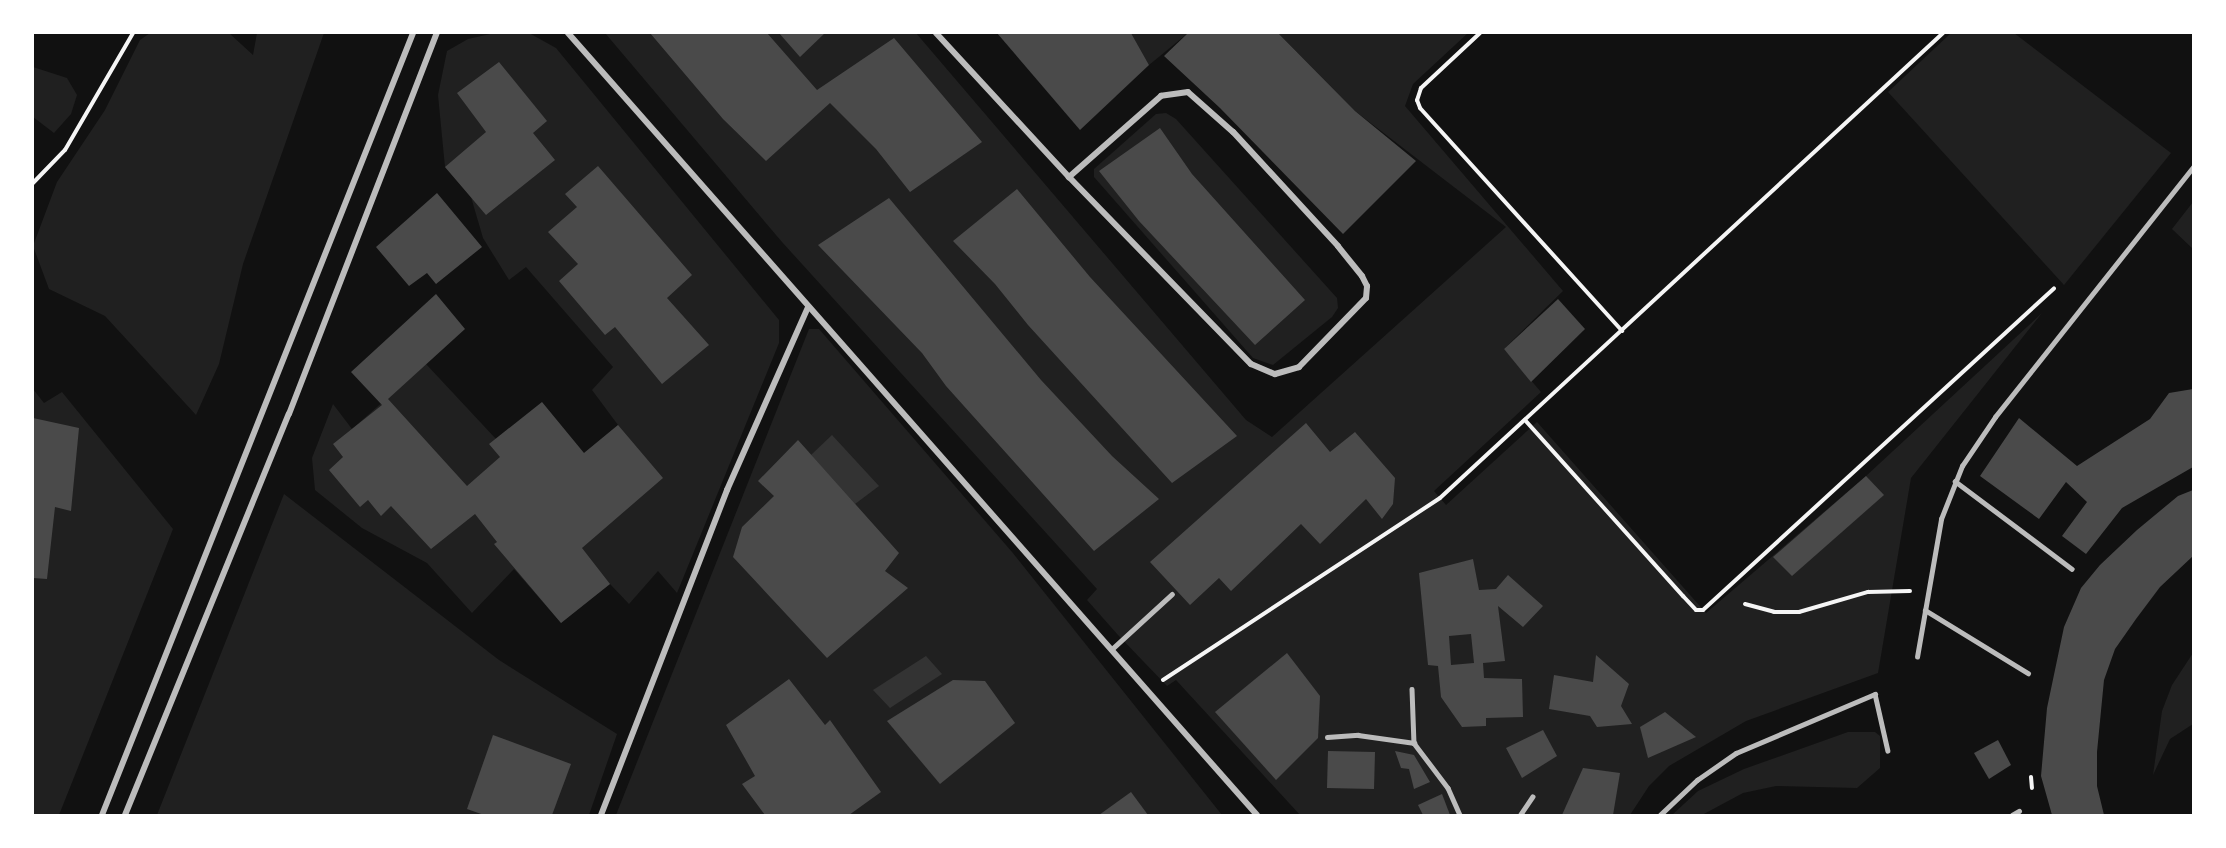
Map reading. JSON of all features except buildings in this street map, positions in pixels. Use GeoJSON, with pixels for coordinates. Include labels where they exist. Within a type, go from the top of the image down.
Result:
{"type":"FeatureCollection","features":[{"type":"Feature","properties":{"kind":"street"},"geometry":{"type":"LineString","coordinates":[[102,815],[413,33]]}},
{"type":"Feature","properties":{"kind":"street"},"geometry":{"type":"LineString","coordinates":[[125,815],[289,414],[437,33]]}},
{"type":"Feature","properties":{"kind":"street"},"geometry":{"type":"LineString","coordinates":[[568,33],[1257,815]]}},
{"type":"Feature","properties":{"kind":"street"},"geometry":{"type":"LineString","coordinates":[[936,33],[1069,177],[1251,364],[1265,373],[1287,374],[1299,367],[1366,298],[1367,286],[1344,253],[1233,132],[1188,92],[1161,96],[1069,177]]}},
{"type":"Feature","properties":{"kind":"street"},"geometry":{"type":"LineString","coordinates":[[601,815],[728,490],[808,307]]}},
{"type":"Feature","properties":{"kind":"lane"},"geometry":{"type":"LineString","coordinates":[[1917,657],[1941,519],[1954,481],[1995,417],[2193,167]]}},
{"type":"Feature","properties":{"kind":"lane"},"geometry":{"type":"LineString","coordinates":[[1954,481],[2072,570]]}},
{"type":"Feature","properties":{"kind":"lane"},"geometry":{"type":"LineString","coordinates":[[1112,649],[1172,594]]}},
{"type":"Feature","properties":{"kind":"lane"},"geometry":{"type":"LineString","coordinates":[[1925,610],[2028,673]]}},
{"type":"Feature","properties":{"kind":"lane"},"geometry":{"type":"LineString","coordinates":[[1412,689],[1414,743],[1448,788],[1460,815]]}},
{"type":"Feature","properties":{"kind":"lane"},"geometry":{"type":"LineString","coordinates":[[1660,815],[1697,780],[1736,753],[1875,694],[1888,751]]}},
{"type":"Feature","properties":{"kind":"lane"},"geometry":{"type":"LineString","coordinates":[[1327,738],[1358,735],[1414,743]]}},
{"type":"Feature","properties":{"kind":"lane"},"geometry":{"type":"LineString","coordinates":[[1521,815],[1532,797]]}},
{"type":"Feature","properties":{"kind":"lane"},"geometry":{"type":"LineString","coordinates":[[2012,815],[2019,811]]}},
{"type":"Feature","properties":{"kind":"path"},"geometry":{"type":"LineString","coordinates":[[33,183],[65,150],[134,33]]}},
{"type":"Feature","properties":{"kind":"path"},"geometry":{"type":"LineString","coordinates":[[1480,33],[1421,88],[1417,100],[1420,108],[1622,332]]}},
{"type":"Feature","properties":{"kind":"path"},"geometry":{"type":"LineString","coordinates":[[1148,690],[1440,498],[1943,33]]}},
{"type":"Feature","properties":{"kind":"path"},"geometry":{"type":"LineString","coordinates":[[1525,420],[1696,610],[1703,610],[2054,288]]}},
{"type":"Feature","properties":{"kind":"path"},"geometry":{"type":"LineString","coordinates":[[1745,604],[1774,612],[1798,612],[1868,592],[1928,591]]}},
{"type":"Feature","properties":{"kind":"path"},"geometry":{"type":"LineString","coordinates":[[2031,777],[2032,788]]}},
{"type":"Feature","properties":{"kind":"shaded area"},"geometry":{"type":"Polygon","coordinates":[[[150,33],[229,33],[253,55],[257,33],[324,33],[243,264],[219,364],[196,415],[105,316],[49,289],[33,246],[57,182],[105,110],[140,40],[150,33]]]}},
{"type":"Feature","properties":{"kind":"shaded area"},"geometry":{"type":"Polygon","coordinates":[[[495,33],[529,33],[556,48],[779,320],[779,343],[677,593],[658,571],[629,604],[610,584],[561,623],[514,569],[472,613],[427,563],[362,528],[315,490],[312,458],[333,404],[352,429],[426,364],[496,439],[584,453],[618,425],[592,390],[613,367],[526,267],[509,280],[483,238],[471,197],[445,167],[438,95],[447,51],[468,39],[495,33]]]}},
{"type":"Feature","properties":{"kind":"shaded area"},"geometry":{"type":"Polygon","coordinates":[[[605,33],[916,33],[1246,420],[1272,437],[1506,227],[1355,111],[1278,33],[1468,33],[1413,84],[1405,106],[1563,291],[1504,349],[1541,392],[1434,491],[1446,505],[1537,422],[1706,613],[1866,476],[2042,313],[1911,478],[1878,673],[1746,721],[1669,766],[1649,786],[1630,815],[1300,815],[1176,680],[1167,686],[1118,635],[1087,600],[1097,589],[782,242],[605,33]]]}},
{"type":"Feature","properties":{"kind":"shaded area"},"geometry":{"type":"Polygon","coordinates":[[[1131,33],[1188,33],[1149,65],[1131,33]]]}},
{"type":"Feature","properties":{"kind":"shaded area"},"geometry":{"type":"Polygon","coordinates":[[[1951,33],[2014,33],[2171,153],[2064,285],[1888,92],[1951,33]]]}},
{"type":"Feature","properties":{"kind":"shaded area"},"geometry":{"type":"Polygon","coordinates":[[[33,67],[67,78],[77,95],[71,114],[54,133],[33,117],[33,67]]]}},
{"type":"Feature","properties":{"kind":"shaded area"},"geometry":{"type":"Polygon","coordinates":[[[1166,113],[1176,119],[1337,298],[1338,308],[1332,317],[1273,365],[1253,358],[1094,177],[1094,169],[1156,114],[1166,113]]]}},
{"type":"Feature","properties":{"kind":"shaded area"},"geometry":{"type":"Polygon","coordinates":[[[2193,202],[2193,249],[2172,229],[2193,202]]]}},
{"type":"Feature","properties":{"kind":"shaded area"},"geometry":{"type":"Polygon","coordinates":[[[809,329],[819,329],[1012,552],[1222,815],[616,815],[809,329]]]}},
{"type":"Feature","properties":{"kind":"shaded area"},"geometry":{"type":"Polygon","coordinates":[[[33,389],[44,403],[62,392],[173,529],[59,815],[33,815],[33,389]]]}},
{"type":"Feature","properties":{"kind":"shaded area"},"geometry":{"type":"Polygon","coordinates":[[[832,435],[879,486],[855,504],[811,455],[832,435]]]}},
{"type":"Feature","properties":{"kind":"shaded area"},"geometry":{"type":"Polygon","coordinates":[[[284,494],[499,660],[617,734],[589,815],[157,815],[284,494]]]}},
{"type":"Feature","properties":{"kind":"shaded area"},"geometry":{"type":"Polygon","coordinates":[[[2193,653],[2193,724],[2170,739],[2153,775],[2162,711],[2172,685],[2193,653]]]}},
{"type":"Feature","properties":{"kind":"shaded area"},"geometry":{"type":"Polygon","coordinates":[[[926,656],[942,674],[890,708],[873,690],[926,656]]]}},
{"type":"Feature","properties":{"kind":"shaded area"},"geometry":{"type":"Polygon","coordinates":[[[1848,732],[1875,732],[1880,736],[1880,768],[1857,788],[1776,786],[1743,793],[1702,815],[1672,815],[1698,791],[1744,769],[1848,732]]]}}]}
